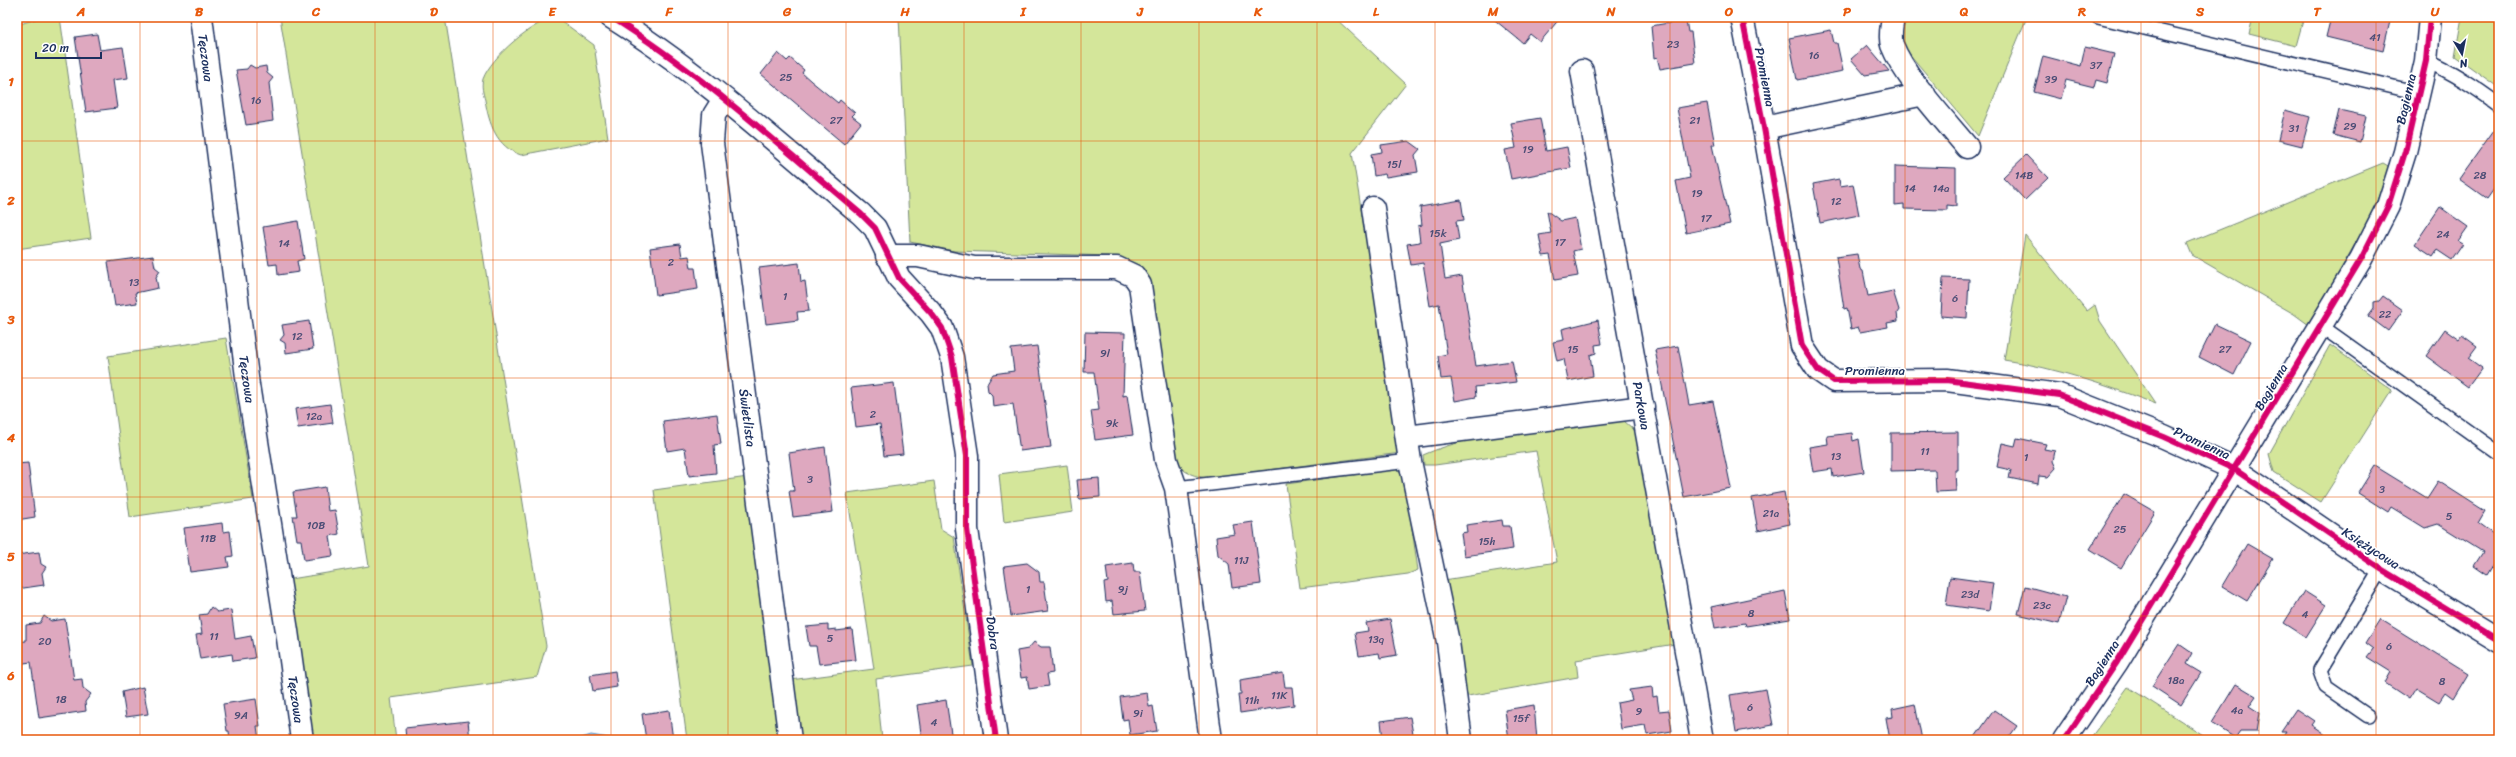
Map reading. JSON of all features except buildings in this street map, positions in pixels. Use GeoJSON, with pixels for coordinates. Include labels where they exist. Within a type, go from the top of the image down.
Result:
{"type":"FeatureCollection","features":[{"type":"Feature","properties":{"kind":"street","name":"Tęczowa"},"geometry":{"type":"LineString","coordinates":[[201,17],[248,385],[287,631],[302,740]]}},
{"type":"Feature","properties":{"kind":"street","name":"Dobra"},"geometry":{"type":"LineString","coordinates":[[611,17],[639,24],[724,99],[861,214],[875,228],[887,256],[899,278],[931,312],[947,340],[952,357],[967,456],[967,529],[996,740]]}},
{"type":"Feature","properties":{"kind":"street","name":"Promienna"},"geometry":{"type":"LineString","coordinates":[[1742,17],[1764,128],[1802,346],[1818,370],[1834,381],[1947,380],[2059,395],[2164,437],[2234,469]]}},
{"type":"Feature","properties":{"kind":"street","name":"Bagienna"},"geometry":{"type":"LineString","coordinates":[[2064,740],[2117,662],[2321,326],[2361,259],[2388,206],[2419,93],[2426,61],[2430,17]]}},
{"type":"Feature","properties":{"kind":"street"},"geometry":{"type":"LineString","coordinates":[[1892,25],[1892,45],[1924,94],[1968,147]]}},
{"type":"Feature","properties":{"kind":"street","name":"Parkowa"},"geometry":{"type":"LineString","coordinates":[[1582,71],[1702,740]]}},
{"type":"Feature","properties":{"kind":"street"},"geometry":{"type":"LineString","coordinates":[[1764,128],[1924,94]]}},
{"type":"Feature","properties":{"kind":"street","name":"Świetlista"},"geometry":{"type":"LineString","coordinates":[[724,99],[714,114],[712,142],[790,740]]}},
{"type":"Feature","properties":{"kind":"street"},"geometry":{"type":"LineString","coordinates":[[1373,208],[1410,461],[1446,627],[1461,740]]}},
{"type":"Feature","properties":{"kind":"street"},"geometry":{"type":"LineString","coordinates":[[887,256],[918,256],[974,268],[1116,268],[1134,276],[1140,285],[1166,460],[1176,488],[1211,740]]}},
{"type":"Feature","properties":{"kind":"street"},"geometry":{"type":"LineString","coordinates":[[1407,437],[1643,408]]}},
{"type":"Feature","properties":{"kind":"street","name":"Księżycowa"},"geometry":{"type":"LineString","coordinates":[[2234,469],[2381,569],[2499,640]]}},
{"type":"Feature","properties":{"kind":"lane"},"geometry":{"type":"LineString","coordinates":[[2098,17],[2419,93]]}},
{"type":"Feature","properties":{"kind":"lane"},"geometry":{"type":"LineString","coordinates":[[2426,61],[2443,68],[2470,84],[2499,105]]}},
{"type":"Feature","properties":{"kind":"lane"},"geometry":{"type":"LineString","coordinates":[[2321,326],[2499,453]]}},
{"type":"Feature","properties":{"kind":"lane"},"geometry":{"type":"LineString","coordinates":[[1176,488],[1410,461]]}},
{"type":"Feature","properties":{"kind":"lane"},"geometry":{"type":"LineString","coordinates":[[2368,716],[2326,687],[2320,670],[2381,569]]}},
{"type":"Feature","properties":{"kind":"green space"},"geometry":{"type":"Polygon","coordinates":[[[42,17],[60,17],[91,238],[17,249],[17,25],[42,17]]]}},
{"type":"Feature","properties":{"kind":"green space"},"geometry":{"type":"Polygon","coordinates":[[[280,17],[445,17],[546,646],[537,677],[391,698],[396,740],[307,740],[285,580],[369,566],[280,17]]]}},
{"type":"Feature","properties":{"kind":"green space"},"geometry":{"type":"Polygon","coordinates":[[[556,17],[594,45],[608,138],[521,155],[505,146],[495,133],[489,117],[483,92],[483,79],[487,70],[514,41],[536,25],[556,17]]]}},
{"type":"Feature","properties":{"kind":"green space"},"geometry":{"type":"Polygon","coordinates":[[[899,17],[1334,17],[1406,84],[1352,153],[1401,453],[1206,478],[1190,474],[1182,469],[1172,457],[1149,282],[1111,256],[954,251],[910,242],[899,17]]]}},
{"type":"Feature","properties":{"kind":"green space"},"geometry":{"type":"Polygon","coordinates":[[[1906,17],[2027,17],[1978,136],[1902,45],[1900,32],[1906,17]]]}},
{"type":"Feature","properties":{"kind":"green space"},"geometry":{"type":"Polygon","coordinates":[[[2253,17],[2304,17],[2296,46],[2249,34],[2253,17]]]}},
{"type":"Feature","properties":{"kind":"green space"},"geometry":{"type":"Polygon","coordinates":[[[2462,17],[2499,17],[2499,88],[2455,56],[2462,17]]]}},
{"type":"Feature","properties":{"kind":"green space"},"geometry":{"type":"Polygon","coordinates":[[[2383,163],[2390,167],[2371,216],[2309,325],[2294,314],[2192,255],[2187,243],[2383,163]]]}},
{"type":"Feature","properties":{"kind":"green space"},"geometry":{"type":"Polygon","coordinates":[[[2025,235],[2087,311],[2095,305],[2100,321],[2156,404],[2062,372],[2004,360],[2025,235]]]}},
{"type":"Feature","properties":{"kind":"green space"},"geometry":{"type":"Polygon","coordinates":[[[226,338],[253,499],[130,517],[108,356],[226,338]]]}},
{"type":"Feature","properties":{"kind":"green space"},"geometry":{"type":"Polygon","coordinates":[[[2330,345],[2392,390],[2321,502],[2274,472],[2269,454],[2330,345]]]}},
{"type":"Feature","properties":{"kind":"green space"},"geometry":{"type":"Polygon","coordinates":[[[1615,420],[1624,421],[1640,435],[1675,644],[1576,660],[1578,677],[1462,697],[1444,580],[1557,562],[1536,451],[1435,465],[1424,465],[1423,455],[1446,446],[1494,435],[1615,420]]]}},
{"type":"Feature","properties":{"kind":"green space"},"geometry":{"type":"Polygon","coordinates":[[[1067,465],[1073,512],[1004,522],[999,474],[1067,465]]]}},
{"type":"Feature","properties":{"kind":"green space"},"geometry":{"type":"Polygon","coordinates":[[[1397,469],[1404,475],[1418,570],[1408,574],[1300,588],[1286,484],[1397,469]]]}},
{"type":"Feature","properties":{"kind":"green space"},"geometry":{"type":"Polygon","coordinates":[[[748,477],[782,740],[687,740],[654,490],[748,477]]]}},
{"type":"Feature","properties":{"kind":"green space"},"geometry":{"type":"Polygon","coordinates":[[[934,481],[941,529],[954,537],[973,666],[876,679],[882,740],[800,740],[790,680],[874,669],[847,493],[934,481]]]}},
{"type":"Feature","properties":{"kind":"green space"},"geometry":{"type":"Polygon","coordinates":[[[2128,687],[2211,740],[2089,740],[2128,687]]]}},
{"type":"Feature","properties":{"kind":"water"},"geometry":{"type":"Polygon","coordinates":[[[591,735],[615,739],[616,740],[575,740],[591,735]]]}},
{"type":"Feature","properties":{"kind":"cycle path"},"geometry":{"type":"LineString","coordinates":[[611,17],[677,62],[708,86],[861,214],[875,228],[899,278],[931,313],[942,328],[952,357],[967,456],[967,529],[996,740]]}},
{"type":"Feature","properties":{"kind":"cycle path"},"geometry":{"type":"LineString","coordinates":[[1742,17],[1764,128],[1802,346],[1818,370],[1834,381],[1947,380],[2059,395],[2164,437],[2234,469],[2381,569],[2499,641]]}},
{"type":"Feature","properties":{"kind":"cycle path"},"geometry":{"type":"LineString","coordinates":[[2064,740],[2117,662],[2361,259],[2388,206],[2405,152],[2426,61],[2430,17]]}}]}
